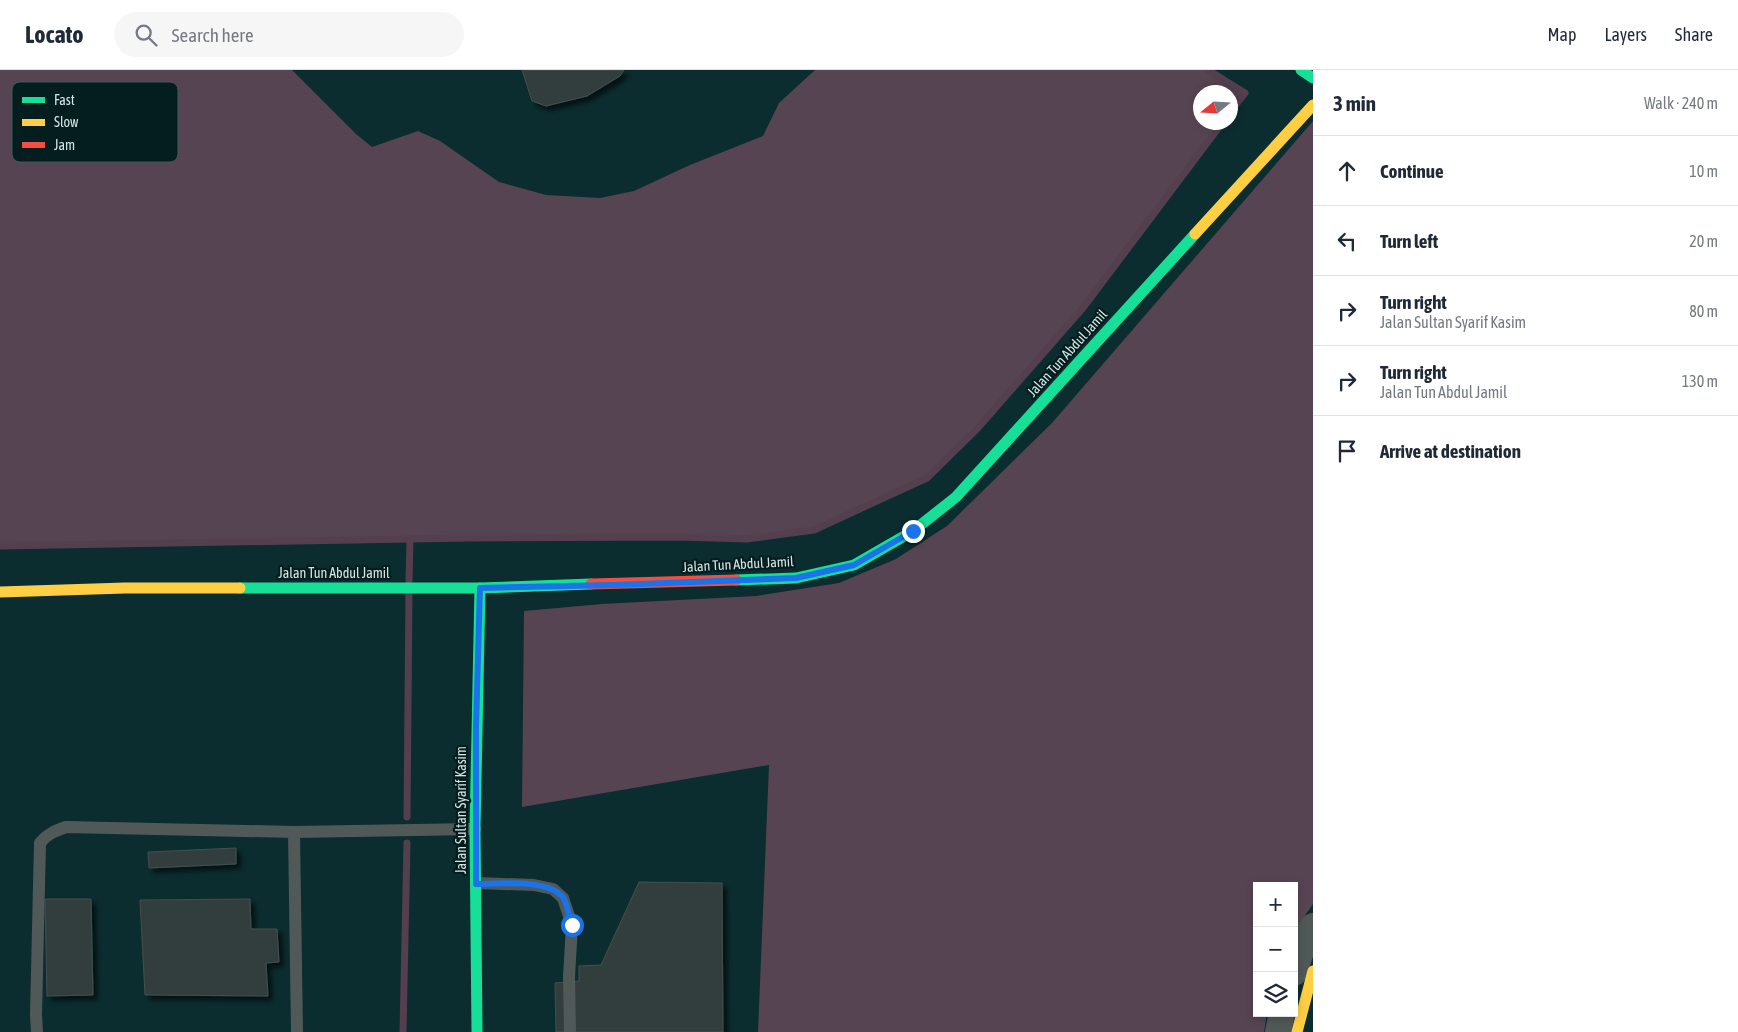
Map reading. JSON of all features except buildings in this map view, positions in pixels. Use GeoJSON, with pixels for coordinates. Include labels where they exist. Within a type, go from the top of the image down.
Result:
{"type":"FeatureCollection","features":[{"type":"Feature","properties":{"kind":"street"},"geometry":{"type":"LineString","coordinates":[[1301,70],[1313,78]]}},
{"type":"Feature","properties":{"kind":"street","name":"Jalan Tun Abdul Jamil"},"geometry":{"type":"LineString","coordinates":[[0,592],[125,588],[480,588],[614,585],[796,578],[854,565],[913,531],[956,497],[1313,105]]}},
{"type":"Feature","properties":{"kind":"street","name":"Jalan Sultan Syarif Kasim"},"geometry":{"type":"LineString","coordinates":[[478,1032],[475,829],[480,588]]}},
{"type":"Feature","properties":{"kind":"street"},"geometry":{"type":"LineString","coordinates":[[1294,972],[1306,936],[1313,926]]}},
{"type":"Feature","properties":{"kind":"street"},"geometry":{"type":"LineString","coordinates":[[1297,1032],[1313,971]]}},
{"type":"Feature","properties":{"kind":"street"},"geometry":{"type":"LineString","coordinates":[[1278,1032],[1281,1017]]}},
{"type":"Feature","properties":{"kind":"lane"},"geometry":{"type":"LineString","coordinates":[[37,1032],[40,843],[45,837],[55,831],[66,827],[294,832],[475,829]]}},
{"type":"Feature","properties":{"kind":"lane"},"geometry":{"type":"LineString","coordinates":[[294,832],[297,1032]]}},
{"type":"Feature","properties":{"kind":"lane"},"geometry":{"type":"LineString","coordinates":[[476,884],[534,885],[552,889],[564,898],[572,925],[569,977],[570,1032]]}},
{"type":"Feature","properties":{"kind":"shaded area"},"geometry":{"type":"Polygon","coordinates":[[[0,70],[1313,70],[1313,1032],[0,1032],[0,70]]]}},
{"type":"Feature","properties":{"kind":"shaded area"},"geometry":{"type":"Polygon","coordinates":[[[0,70],[292,70],[356,134],[372,147],[418,131],[440,141],[499,182],[546,195],[600,198],[634,191],[690,165],[763,136],[779,103],[815,70],[1209,70],[1232,85],[1193,85],[1193,130],[1218,130],[1083,308],[977,429],[927,478],[814,530],[747,539],[467,538],[0,546],[0,70]]]}},
{"type":"Feature","properties":{"kind":"shaded area"},"geometry":{"type":"Polygon","coordinates":[[[1238,89],[1245,93],[1238,102],[1238,89]]]}},
{"type":"Feature","properties":{"kind":"shaded area"},"geometry":{"type":"Polygon","coordinates":[[[1313,121],[1313,904],[1298,927],[1298,882],[1253,882],[1253,1017],[1266,1017],[1264,1032],[758,1032],[769,765],[522,807],[524,611],[602,604],[756,596],[839,583],[896,559],[947,526],[1052,423],[1313,121]]]}},
{"type":"Feature","properties":{"kind":"waterway"},"geometry":{"type":"LineString","coordinates":[[1208,70],[1232,85]]}},
{"type":"Feature","properties":{"kind":"waterway"},"geometry":{"type":"LineString","coordinates":[[1238,89],[1245,93],[1238,102]]}},
{"type":"Feature","properties":{"kind":"waterway"},"geometry":{"type":"LineString","coordinates":[[0,546],[467,538],[678,537],[747,539],[814,530],[927,478],[977,429],[1083,308],[1217,130]]}},
{"type":"Feature","properties":{"kind":"waterway"},"geometry":{"type":"LineString","coordinates":[[409,581],[410,539]]}},
{"type":"Feature","properties":{"kind":"waterway"},"geometry":{"type":"LineString","coordinates":[[407,817],[409,592]]}},
{"type":"Feature","properties":{"kind":"waterway"},"geometry":{"type":"LineString","coordinates":[[403,1032],[407,843]]}},
{"type":"Feature","properties":{"kind":"traffic: fast"},"geometry":{"type":"LineString","coordinates":[[1301,70],[1313,78]]}},
{"type":"Feature","properties":{"kind":"traffic: fast"},"geometry":{"type":"LineString","coordinates":[[736,580],[796,578],[854,565],[913,531],[956,497],[1195,234]]}},
{"type":"Feature","properties":{"kind":"traffic: fast"},"geometry":{"type":"LineString","coordinates":[[240,588],[480,588],[591,584]]}},
{"type":"Feature","properties":{"kind":"traffic: fast"},"geometry":{"type":"LineString","coordinates":[[477,1032],[475,829],[480,588]]}},
{"type":"Feature","properties":{"kind":"traffic: slow"},"geometry":{"type":"LineString","coordinates":[[1195,234],[1313,105]]}},
{"type":"Feature","properties":{"kind":"traffic: slow"},"geometry":{"type":"LineString","coordinates":[[0,592],[125,588],[240,588]]}},
{"type":"Feature","properties":{"kind":"traffic: slow"},"geometry":{"type":"LineString","coordinates":[[1297,1032],[1313,971]]}},
{"type":"Feature","properties":{"kind":"traffic: jam"},"geometry":{"type":"LineString","coordinates":[[591,584],[736,580]]}},
{"type":"Feature","properties":{"kind":"route"},"geometry":{"type":"LineString","coordinates":[[572,925],[564,898],[552,889],[534,885],[476,884],[476,727],[480,588],[796,578],[854,565],[913,531]]}}]}
